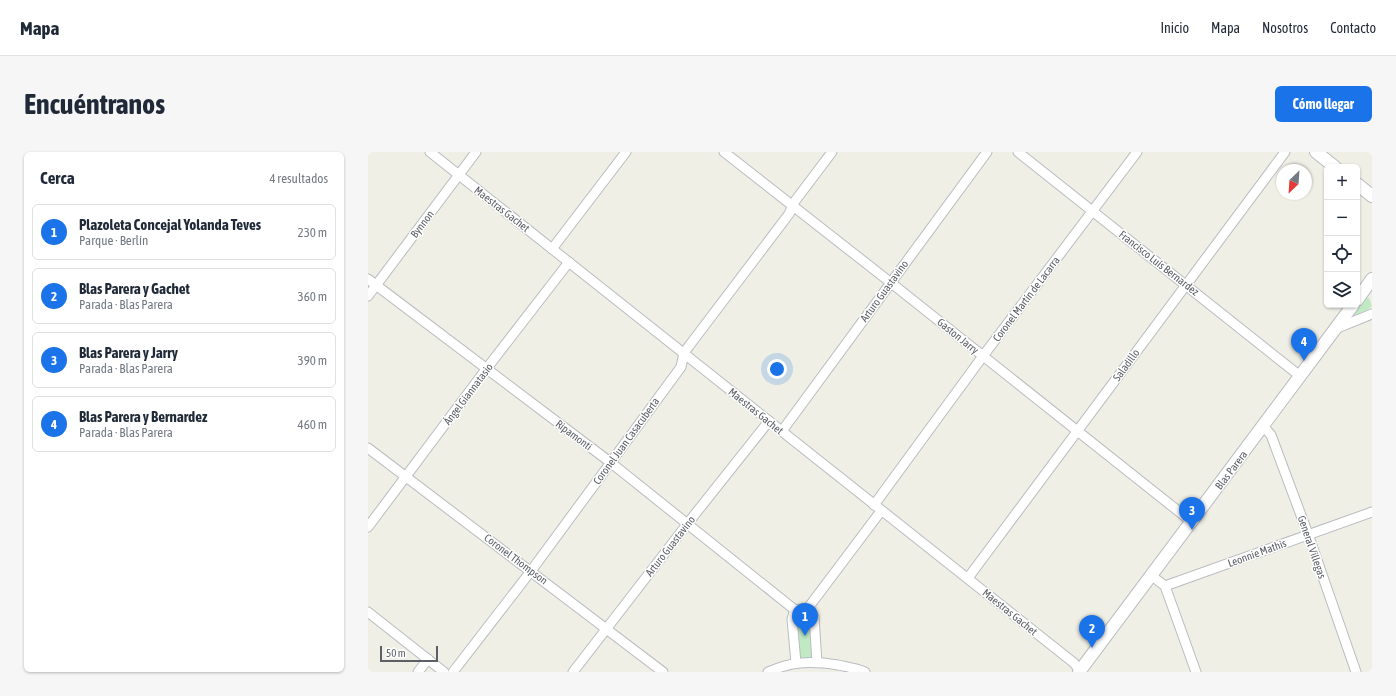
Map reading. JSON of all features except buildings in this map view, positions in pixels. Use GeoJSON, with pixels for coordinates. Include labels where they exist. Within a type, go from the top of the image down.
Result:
{"type":"FeatureCollection","features":[{"type":"Feature","properties":{"kind":"street","name":"Maestras Gachet"},"geometry":{"type":"LineString","coordinates":[[430,152],[968,578],[1074,663],[1080,672]]}},
{"type":"Feature","properties":{"kind":"street","name":"Bynnon"},"geometry":{"type":"LineString","coordinates":[[368,296],[476,152]]}},
{"type":"Feature","properties":{"kind":"street"},"geometry":{"type":"LineString","coordinates":[[552,249],[626,152]]}},
{"type":"Feature","properties":{"kind":"street","name":"Gaston Jarry"},"geometry":{"type":"LineString","coordinates":[[724,152],[1192,522]]}},
{"type":"Feature","properties":{"kind":"street","name":"Coronel Juan Casacuberta"},"geometry":{"type":"LineString","coordinates":[[454,672],[681,367],[684,354],[689,346],[789,214],[792,206],[832,152]]}},
{"type":"Feature","properties":{"kind":"street","name":"Arturo Guastavino"},"geometry":{"type":"LineString","coordinates":[[782,431],[987,152]]}},
{"type":"Feature","properties":{"kind":"street","name":"Francisco Luís Bernardez"},"geometry":{"type":"LineString","coordinates":[[1018,152],[1300,376]]}},
{"type":"Feature","properties":{"kind":"street","name":"Coronel Martín de Lacarra"},"geometry":{"type":"LineString","coordinates":[[808,608],[983,356],[1137,152]]}},
{"type":"Feature","properties":{"kind":"street","name":"Saladillo"},"geometry":{"type":"LineString","coordinates":[[968,578],[1285,152]]}},
{"type":"Feature","properties":{"kind":"street"},"geometry":{"type":"LineString","coordinates":[[1316,152],[1331,164]]}},
{"type":"Feature","properties":{"kind":"street"},"geometry":{"type":"LineString","coordinates":[[1360,186],[1372,196]]}},
{"type":"Feature","properties":{"kind":"street","name":"Ángel Giannatasio"},"geometry":{"type":"LineString","coordinates":[[368,527],[487,368],[569,262]]}},
{"type":"Feature","properties":{"kind":"street","name":"Ripamonti"},"geometry":{"type":"LineString","coordinates":[[368,279],[610,462],[795,610]]}},
{"type":"Feature","properties":{"kind":"street"},"geometry":{"type":"LineString","coordinates":[[1360,297],[1371,284]]}},
{"type":"Feature","properties":{"kind":"street","name":"Blas Parera"},"geometry":{"type":"LineString","coordinates":[[1080,672],[1351,308]]}},
{"type":"Feature","properties":{"kind":"street"},"geometry":{"type":"LineString","coordinates":[[1335,329],[1372,314]]}},
{"type":"Feature","properties":{"kind":"street","name":"Arturo Guastavino"},"geometry":{"type":"LineString","coordinates":[[573,672],[769,421]]}},
{"type":"Feature","properties":{"kind":"street","name":"General Villegas"},"geometry":{"type":"LineString","coordinates":[[1263,426],[1271,435],[1308,534],[1356,672]]}},
{"type":"Feature","properties":{"kind":"street","name":"Coronel Thompson"},"geometry":{"type":"LineString","coordinates":[[368,448],[531,570],[663,672]]}},
{"type":"Feature","properties":{"kind":"street","name":"Leonnie Mathis"},"geometry":{"type":"LineString","coordinates":[[1164,586],[1372,512]]}},
{"type":"Feature","properties":{"kind":"street"},"geometry":{"type":"LineString","coordinates":[[1152,576],[1164,586],[1196,672]]}},
{"type":"Feature","properties":{"kind":"street"},"geometry":{"type":"LineString","coordinates":[[796,663],[792,619],[795,610],[808,608],[814,618],[811,666]]}},
{"type":"Feature","properties":{"kind":"street"},"geometry":{"type":"LineString","coordinates":[[368,612],[444,672]]}},
{"type":"Feature","properties":{"kind":"street"},"geometry":{"type":"LineString","coordinates":[[418,672],[428,659]]}},
{"type":"Feature","properties":{"kind":"street"},"geometry":{"type":"LineString","coordinates":[[768,672],[796,663],[811,666],[844,666],[865,672]]}},
{"type":"Feature","properties":{"kind":"green space"},"geometry":{"type":"Polygon","coordinates":[[[1363,298],[1369,298],[1372,306],[1355,316],[1353,311],[1355,308],[1360,308],[1360,302],[1363,298]]]}},
{"type":"Feature","properties":{"kind":"green space"},"geometry":{"type":"Polygon","coordinates":[[[804,616],[809,618],[811,621],[813,656],[809,660],[803,660],[799,656],[797,621],[804,616]]]}},
{"type":"Feature","properties":{"kind":"place","name":"Blas Parera y Bernardez"},"geometry":{"type":"Point","coordinates":[1304,361]}},
{"type":"Feature","properties":{"kind":"place","name":"Blas Parera y Jarry"},"geometry":{"type":"Point","coordinates":[1192,530]}},
{"type":"Feature","properties":{"kind":"place","name":"Plazoleta Concejal Yolanda Teves"},"geometry":{"type":"Point","coordinates":[805,636]}},
{"type":"Feature","properties":{"kind":"place","name":"Blas Parera y Gachet"},"geometry":{"type":"Point","coordinates":[1092,648]}}]}
